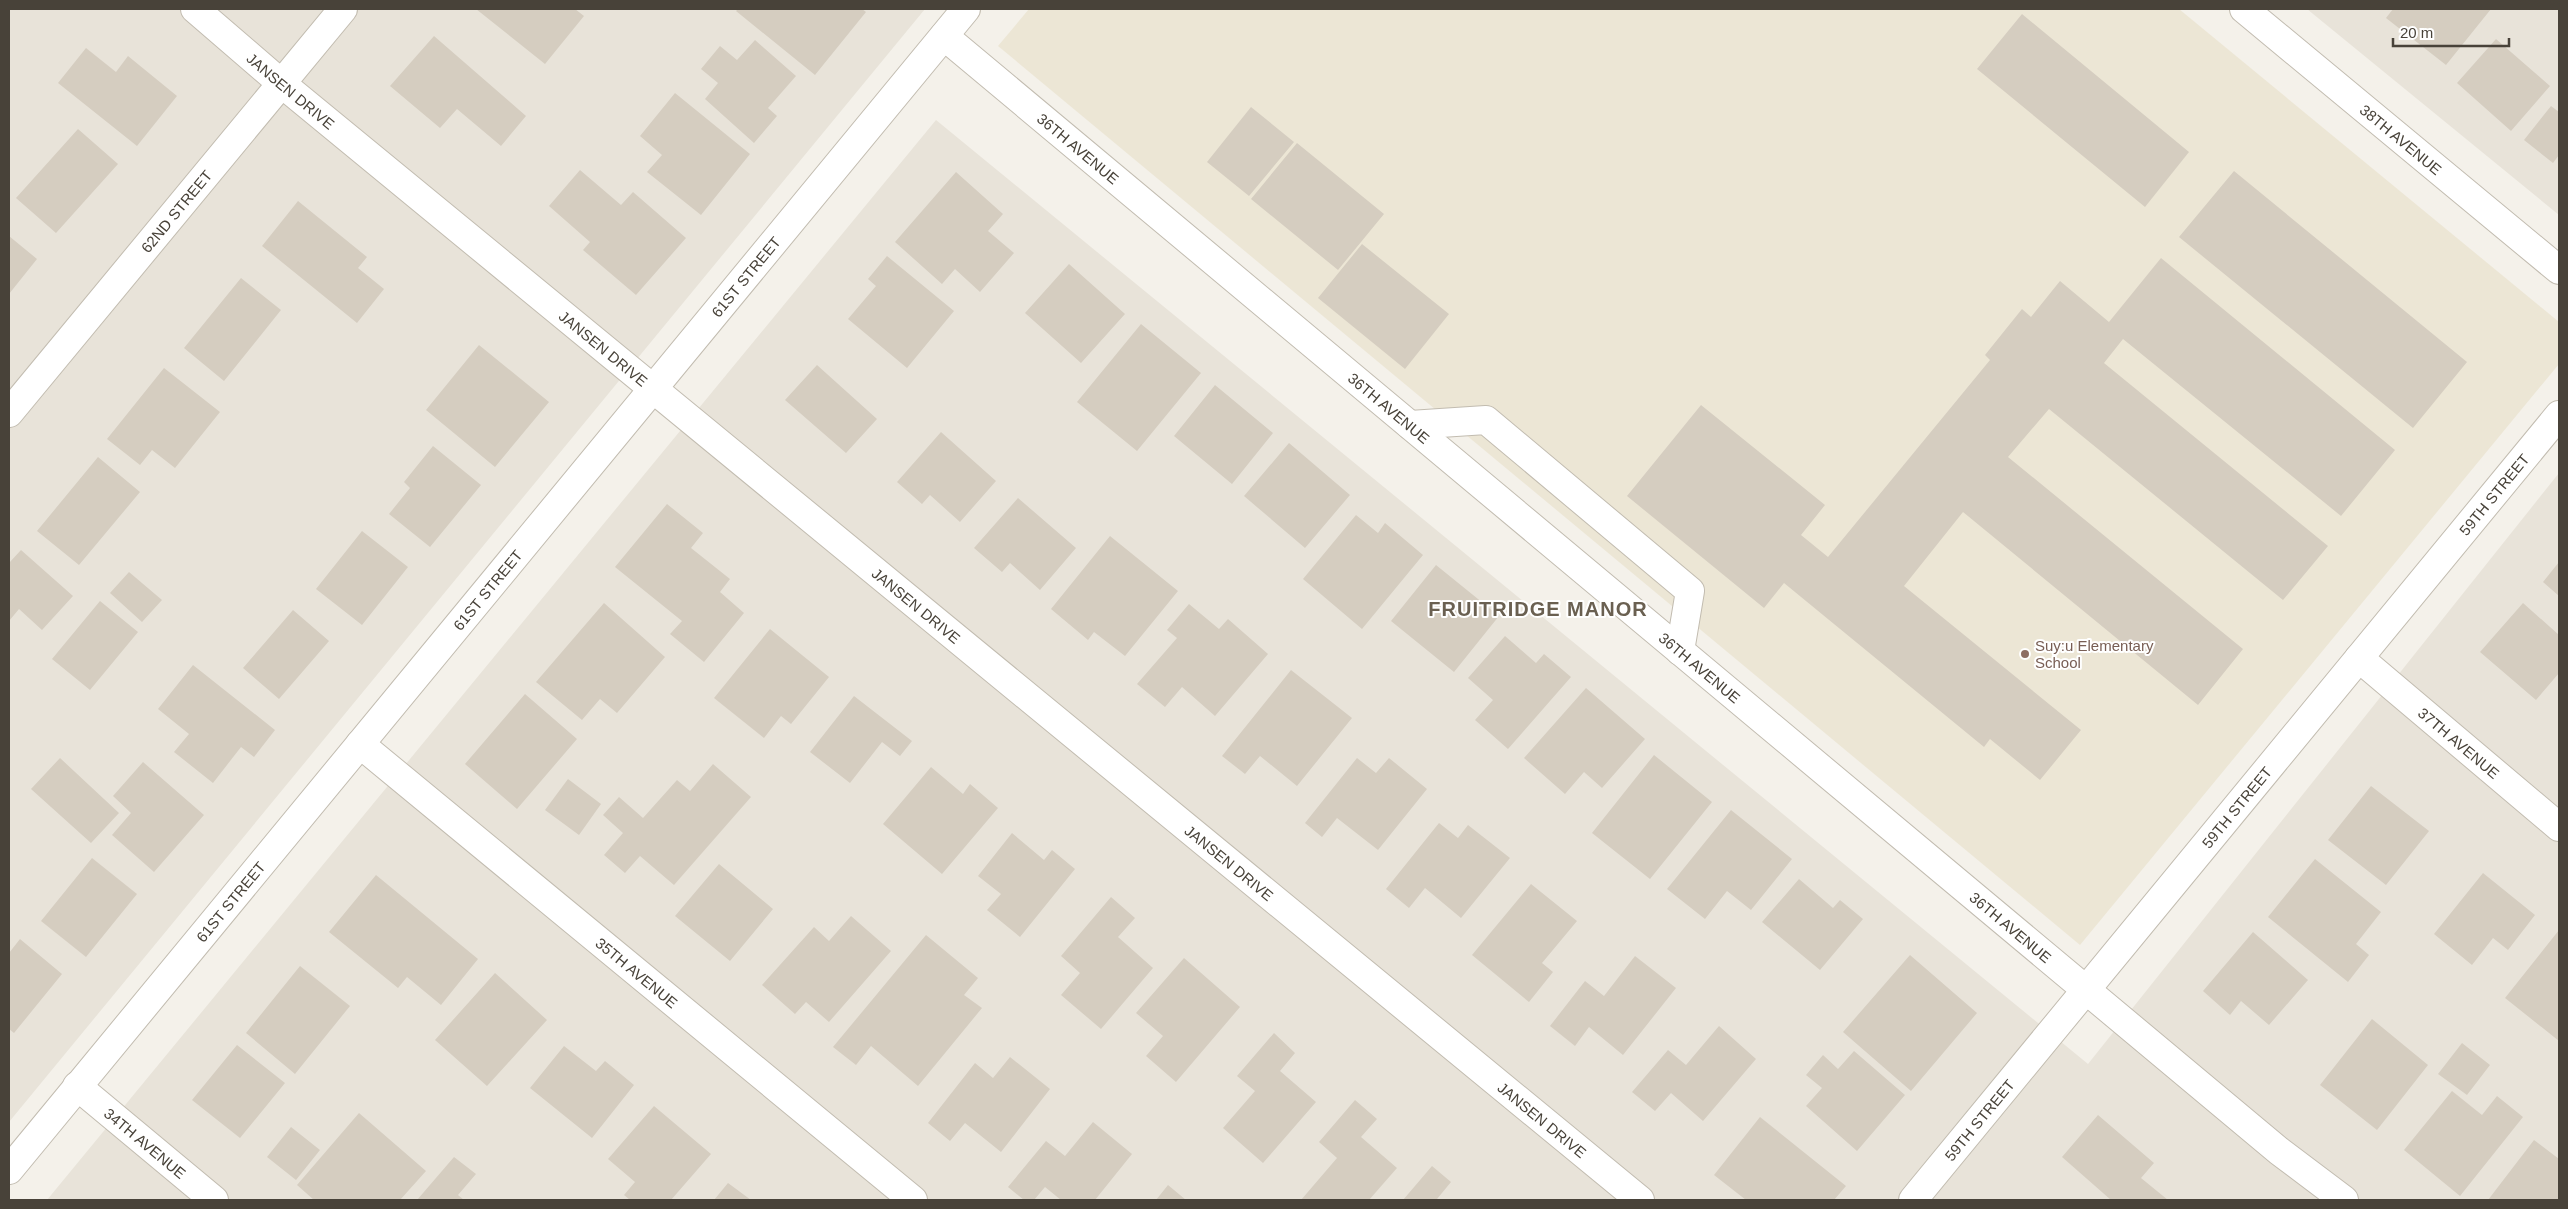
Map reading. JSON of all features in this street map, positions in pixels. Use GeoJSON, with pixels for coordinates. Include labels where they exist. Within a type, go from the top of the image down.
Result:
{"type":"FeatureCollection","features":[{"type":"Feature","properties":{"kind":"street","name":"JANSEN DRIVE"},"geometry":{"type":"LineString","coordinates":[[195,9],[281,83],[652,389],[1640,1200]]}},
{"type":"Feature","properties":{"kind":"street","name":"62ND STREET"},"geometry":{"type":"LineString","coordinates":[[9,413],[343,9]]}},
{"type":"Feature","properties":{"kind":"street","name":"61ST STREET"},"geometry":{"type":"LineString","coordinates":[[9,1170],[966,9]]}},
{"type":"Feature","properties":{"kind":"street","name":"38TH AVENUE"},"geometry":{"type":"LineString","coordinates":[[2244,9],[2559,270]]}},
{"type":"Feature","properties":{"kind":"street","name":"36TH AVENUE"},"geometry":{"type":"LineString","coordinates":[[944,36],[2279,1152],[2344,1200]]}},
{"type":"Feature","properties":{"kind":"street","name":"59TH STREET"},"geometry":{"type":"LineString","coordinates":[[1913,1200],[2559,415]]}},
{"type":"Feature","properties":{"kind":"street"},"geometry":{"type":"LineString","coordinates":[[1410,425],[1486,420],[1690,591],[1680,651]]}},
{"type":"Feature","properties":{"kind":"street","name":"37TH AVENUE"},"geometry":{"type":"LineString","coordinates":[[2359,658],[2559,826]]}},
{"type":"Feature","properties":{"kind":"street","name":"35TH AVENUE"},"geometry":{"type":"LineString","coordinates":[[360,744],[913,1200]]}},
{"type":"Feature","properties":{"kind":"street","name":"34TH AVENUE"},"geometry":{"type":"LineString","coordinates":[[77,1086],[214,1200]]}},
{"type":"Feature","properties":{"kind":"shaded area"},"geometry":{"type":"Polygon","coordinates":[[[9,9],[925,9],[9,1122],[9,9]]]}},
{"type":"Feature","properties":{"kind":"shaded area","name":"Suy:u Elementary School"},"geometry":{"type":"Polygon","coordinates":[[[1029,9],[2179,9],[2559,322],[2559,364],[2080,945],[998,46],[1029,9]]]}},
{"type":"Feature","properties":{"kind":"shaded area"},"geometry":{"type":"Polygon","coordinates":[[[2307,9],[2559,9],[2559,215],[2307,9]]]}},
{"type":"Feature","properties":{"kind":"shaded area"},"geometry":{"type":"Polygon","coordinates":[[[936,120],[2088,1064],[2559,473],[2559,1200],[47,1200],[936,120]]]}},
{"type":"Feature","properties":{"kind":"building"},"geometry":{"type":"Polygon","coordinates":[[[476,9],[575,9],[584,16],[545,64],[476,9]]]}},
{"type":"Feature","properties":{"kind":"building"},"geometry":{"type":"Polygon","coordinates":[[[738,9],[862,9],[866,12],[815,75],[736,11],[738,9]]]}},
{"type":"Feature","properties":{"kind":"building"},"geometry":{"type":"Polygon","coordinates":[[[2393,9],[2491,9],[2446,65],[2386,18],[2393,9]]]}},
{"type":"Feature","properties":{"kind":"building"},"geometry":{"type":"Polygon","coordinates":[[[2022,14],[2189,152],[2145,207],[1977,69],[2022,14]]]}},
{"type":"Feature","properties":{"kind":"building"},"geometry":{"type":"Polygon","coordinates":[[[434,36],[526,116],[501,146],[457,109],[440,128],[390,86],[434,36]]]}},
{"type":"Feature","properties":{"kind":"building"},"geometry":{"type":"Polygon","coordinates":[[[2496,39],[2550,86],[2511,131],[2457,83],[2496,39]]]}},
{"type":"Feature","properties":{"kind":"building"},"geometry":{"type":"Polygon","coordinates":[[[755,40],[796,76],[768,108],[777,116],[754,143],[705,99],[718,83],[701,69],[720,46],[737,60],[755,40]]]}},
{"type":"Feature","properties":{"kind":"building"},"geometry":{"type":"Polygon","coordinates":[[[86,48],[116,72],[128,56],[177,96],[137,146],[58,83],[86,48]]]}},
{"type":"Feature","properties":{"kind":"building"},"geometry":{"type":"Polygon","coordinates":[[[675,93],[750,154],[701,215],[647,172],[662,155],[640,136],[675,93]]]}},
{"type":"Feature","properties":{"kind":"building"},"geometry":{"type":"Polygon","coordinates":[[[2551,106],[2559,112],[2559,155],[2553,163],[2524,140],[2551,106]]]}},
{"type":"Feature","properties":{"kind":"building"},"geometry":{"type":"Polygon","coordinates":[[[1251,107],[1294,142],[1249,196],[1207,162],[1251,107]]]}},
{"type":"Feature","properties":{"kind":"building"},"geometry":{"type":"Polygon","coordinates":[[[78,129],[118,164],[56,233],[16,198],[78,129]]]}},
{"type":"Feature","properties":{"kind":"building"},"geometry":{"type":"Polygon","coordinates":[[[1297,143],[1384,214],[1338,270],[1251,199],[1297,143]]]}},
{"type":"Feature","properties":{"kind":"building"},"geometry":{"type":"Polygon","coordinates":[[[580,170],[621,205],[633,192],[686,238],[636,295],[583,250],[590,242],[549,206],[580,170]]]}},
{"type":"Feature","properties":{"kind":"building"},"geometry":{"type":"Polygon","coordinates":[[[2234,171],[2467,362],[2413,428],[2179,237],[2234,171]]]}},
{"type":"Feature","properties":{"kind":"building"},"geometry":{"type":"Polygon","coordinates":[[[956,172],[1003,214],[988,231],[1014,253],[980,292],[955,269],[942,284],[895,242],[956,172]]]}},
{"type":"Feature","properties":{"kind":"building"},"geometry":{"type":"Polygon","coordinates":[[[298,201],[367,257],[358,268],[384,289],[357,323],[262,246],[298,201]]]}},
{"type":"Feature","properties":{"kind":"building"},"geometry":{"type":"Polygon","coordinates":[[[9,236],[37,259],[9,294],[9,236]]]}},
{"type":"Feature","properties":{"kind":"building"},"geometry":{"type":"Polygon","coordinates":[[[1362,244],[1449,314],[1405,369],[1318,298],[1362,244]]]}},
{"type":"Feature","properties":{"kind":"building"},"geometry":{"type":"Polygon","coordinates":[[[887,256],[954,311],[907,368],[848,319],[876,286],[868,279],[887,256]]]}},
{"type":"Feature","properties":{"kind":"building"},"geometry":{"type":"Polygon","coordinates":[[[2161,258],[2395,450],[2341,516],[2123,339],[2104,363],[2328,546],[2283,600],[2049,409],[2008,457],[2243,649],[2198,705],[1963,512],[1904,586],[2081,730],[2040,780],[1990,739],[1984,747],[1784,583],[1764,608],[1627,496],[1701,405],[1825,505],[1801,535],[1828,557],[1990,360],[1985,355],[2022,309],[2031,317],[2060,281],[2109,322],[2161,258]]]}},
{"type":"Feature","properties":{"kind":"building"},"geometry":{"type":"Polygon","coordinates":[[[1069,264],[1125,314],[1081,363],[1025,313],[1069,264]]]}},
{"type":"Feature","properties":{"kind":"building"},"geometry":{"type":"Polygon","coordinates":[[[241,278],[281,310],[224,381],[184,348],[241,278]]]}},
{"type":"Feature","properties":{"kind":"building"},"geometry":{"type":"Polygon","coordinates":[[[1141,324],[1201,373],[1137,451],[1077,402],[1141,324]]]}},
{"type":"Feature","properties":{"kind":"building"},"geometry":{"type":"Polygon","coordinates":[[[479,345],[549,402],[495,467],[426,410],[479,345]]]}},
{"type":"Feature","properties":{"kind":"building"},"geometry":{"type":"Polygon","coordinates":[[[817,365],[877,419],[846,453],[785,400],[817,365]]]}},
{"type":"Feature","properties":{"kind":"building"},"geometry":{"type":"Polygon","coordinates":[[[164,368],[220,412],[175,468],[152,450],[140,465],[107,439],[164,368]]]}},
{"type":"Feature","properties":{"kind":"building"},"geometry":{"type":"Polygon","coordinates":[[[1215,385],[1273,433],[1232,484],[1174,436],[1215,385]]]}},
{"type":"Feature","properties":{"kind":"building"},"geometry":{"type":"Polygon","coordinates":[[[941,432],[996,481],[960,522],[930,495],[922,504],[897,482],[941,432]]]}},
{"type":"Feature","properties":{"kind":"building"},"geometry":{"type":"Polygon","coordinates":[[[1289,443],[1350,495],[1305,548],[1244,496],[1289,443]]]}},
{"type":"Feature","properties":{"kind":"building"},"geometry":{"type":"Polygon","coordinates":[[[433,446],[481,485],[430,547],[389,514],[410,488],[404,482],[433,446]]]}},
{"type":"Feature","properties":{"kind":"building"},"geometry":{"type":"Polygon","coordinates":[[[98,457],[140,492],[79,565],[37,531],[98,457]]]}},
{"type":"Feature","properties":{"kind":"building"},"geometry":{"type":"Polygon","coordinates":[[[1018,498],[1076,548],[1040,590],[1010,563],[1002,572],[974,548],[1018,498]]]}},
{"type":"Feature","properties":{"kind":"building"},"geometry":{"type":"Polygon","coordinates":[[[667,504],[703,533],[691,548],[730,579],[720,592],[744,613],[704,662],[670,634],[682,621],[615,567],[667,504]]]}},
{"type":"Feature","properties":{"kind":"building"},"geometry":{"type":"Polygon","coordinates":[[[1356,515],[1378,533],[1385,523],[1423,555],[1362,629],[1303,579],[1356,515]]]}},
{"type":"Feature","properties":{"kind":"building"},"geometry":{"type":"Polygon","coordinates":[[[362,531],[408,567],[362,625],[316,589],[362,531]]]}},
{"type":"Feature","properties":{"kind":"building"},"geometry":{"type":"Polygon","coordinates":[[[1110,536],[1178,591],[1125,656],[1094,632],[1088,640],[1051,609],[1110,536]]]}},
{"type":"Feature","properties":{"kind":"building"},"geometry":{"type":"Polygon","coordinates":[[[21,550],[73,596],[42,630],[19,609],[9,621],[9,563],[21,550]]]}},
{"type":"Feature","properties":{"kind":"building"},"geometry":{"type":"Polygon","coordinates":[[[2559,562],[2559,596],[2543,582],[2559,562]]]}},
{"type":"Feature","properties":{"kind":"building"},"geometry":{"type":"Polygon","coordinates":[[[1436,565],[1499,616],[1454,672],[1391,621],[1436,565]]]}},
{"type":"Feature","properties":{"kind":"building"},"geometry":{"type":"Polygon","coordinates":[[[129,572],[162,600],[142,622],[110,593],[129,572]]]}},
{"type":"Feature","properties":{"kind":"building"},"geometry":{"type":"Polygon","coordinates":[[[100,601],[138,632],[90,690],[52,659],[100,601]]]}},
{"type":"Feature","properties":{"kind":"building"},"geometry":{"type":"Polygon","coordinates":[[[604,603],[665,657],[617,713],[600,699],[582,720],[536,682],[604,603]]]}},
{"type":"Feature","properties":{"kind":"building"},"geometry":{"type":"Polygon","coordinates":[[[2523,603],[2559,635],[2559,673],[2536,700],[2480,652],[2523,603]]]}},
{"type":"Feature","properties":{"kind":"building"},"geometry":{"type":"Polygon","coordinates":[[[1189,604],[1219,629],[1228,619],[1268,654],[1215,716],[1182,687],[1165,707],[1137,684],[1177,638],[1167,630],[1189,604]]]}},
{"type":"Feature","properties":{"kind":"building"},"geometry":{"type":"Polygon","coordinates":[[[293,610],[329,641],[279,699],[243,668],[293,610]]]}},
{"type":"Feature","properties":{"kind":"building"},"geometry":{"type":"Polygon","coordinates":[[[770,629],[829,677],[791,724],[781,716],[764,738],[714,698],[770,629]]]}},
{"type":"Feature","properties":{"kind":"building"},"geometry":{"type":"Polygon","coordinates":[[[1505,636],[1536,663],[1544,654],[1571,677],[1508,749],[1475,720],[1493,700],[1468,678],[1505,636]]]}},
{"type":"Feature","properties":{"kind":"building"},"geometry":{"type":"Polygon","coordinates":[[[193,665],[275,730],[254,757],[241,747],[213,783],[174,752],[189,734],[158,709],[193,665]]]}},
{"type":"Feature","properties":{"kind":"building"},"geometry":{"type":"Polygon","coordinates":[[[1291,670],[1352,718],[1297,786],[1260,756],[1245,774],[1222,756],[1291,670]]]}},
{"type":"Feature","properties":{"kind":"building"},"geometry":{"type":"Polygon","coordinates":[[[1586,688],[1645,739],[1602,788],[1584,772],[1565,794],[1524,758],[1586,688]]]}},
{"type":"Feature","properties":{"kind":"building"},"geometry":{"type":"Polygon","coordinates":[[[525,694],[577,739],[517,809],[465,764],[525,694]]]}},
{"type":"Feature","properties":{"kind":"building"},"geometry":{"type":"Polygon","coordinates":[[[854,696],[912,741],[900,756],[882,742],[850,783],[810,752],[854,696]]]}},
{"type":"Feature","properties":{"kind":"building"},"geometry":{"type":"Polygon","coordinates":[[[1654,755],[1712,802],[1650,879],[1592,833],[1654,755]]]}},
{"type":"Feature","properties":{"kind":"building"},"geometry":{"type":"Polygon","coordinates":[[[60,758],[119,813],[91,843],[31,789],[60,758]]]}},
{"type":"Feature","properties":{"kind":"building"},"geometry":{"type":"Polygon","coordinates":[[[1357,758],[1376,773],[1389,758],[1427,789],[1378,850],[1337,818],[1322,837],[1305,823],[1357,758]]]}},
{"type":"Feature","properties":{"kind":"building"},"geometry":{"type":"Polygon","coordinates":[[[143,762],[204,815],[154,872],[112,835],[131,813],[113,796],[143,762]]]}},
{"type":"Feature","properties":{"kind":"building"},"geometry":{"type":"Polygon","coordinates":[[[713,764],[751,797],[674,885],[640,856],[625,873],[604,855],[623,833],[603,815],[619,797],[643,818],[677,780],[690,791],[713,764]]]}},
{"type":"Feature","properties":{"kind":"building"},"geometry":{"type":"Polygon","coordinates":[[[931,767],[963,794],[970,784],[998,808],[942,874],[883,824],[931,767]]]}},
{"type":"Feature","properties":{"kind":"building"},"geometry":{"type":"Polygon","coordinates":[[[568,779],[601,804],[579,835],[545,810],[568,779]]]}},
{"type":"Feature","properties":{"kind":"building"},"geometry":{"type":"Polygon","coordinates":[[[2371,786],[2429,831],[2386,885],[2328,840],[2371,786]]]}},
{"type":"Feature","properties":{"kind":"building"},"geometry":{"type":"Polygon","coordinates":[[[1731,810],[1792,859],[1751,910],[1727,891],[1705,919],[1667,889],[1731,810]]]}},
{"type":"Feature","properties":{"kind":"building"},"geometry":{"type":"Polygon","coordinates":[[[1439,823],[1458,838],[1468,825],[1510,858],[1461,918],[1425,888],[1409,908],[1386,889],[1439,823]]]}},
{"type":"Feature","properties":{"kind":"building"},"geometry":{"type":"Polygon","coordinates":[[[1012,833],[1044,860],[1052,850],[1075,869],[1020,937],[987,910],[1001,894],[978,876],[1012,833]]]}},
{"type":"Feature","properties":{"kind":"building"},"geometry":{"type":"Polygon","coordinates":[[[92,858],[137,894],[86,957],[41,921],[92,858]]]}},
{"type":"Feature","properties":{"kind":"building"},"geometry":{"type":"Polygon","coordinates":[[[2315,859],[2381,912],[2356,944],[2369,955],[2348,982],[2268,917],[2315,859]]]}},
{"type":"Feature","properties":{"kind":"building"},"geometry":{"type":"Polygon","coordinates":[[[719,864],[773,909],[730,961],[675,916],[719,864]]]}},
{"type":"Feature","properties":{"kind":"building"},"geometry":{"type":"Polygon","coordinates":[[[2483,873],[2535,915],[2508,950],[2493,938],[2472,965],[2434,934],[2483,873]]]}},
{"type":"Feature","properties":{"kind":"building"},"geometry":{"type":"Polygon","coordinates":[[[376,875],[478,959],[441,1005],[407,977],[398,988],[329,932],[376,875]]]}},
{"type":"Feature","properties":{"kind":"building"},"geometry":{"type":"Polygon","coordinates":[[[1799,879],[1833,908],[1840,900],[1863,919],[1820,970],[1762,922],[1799,879]]]}},
{"type":"Feature","properties":{"kind":"building"},"geometry":{"type":"Polygon","coordinates":[[[1531,884],[1577,921],[1542,963],[1553,972],[1529,1002],[1472,955],[1531,884]]]}},
{"type":"Feature","properties":{"kind":"building"},"geometry":{"type":"Polygon","coordinates":[[[1111,897],[1135,918],[1118,937],[1153,968],[1101,1029],[1061,995],[1080,973],[1061,956],[1111,897]]]}},
{"type":"Feature","properties":{"kind":"building"},"geometry":{"type":"Polygon","coordinates":[[[851,916],[891,951],[829,1022],[806,1002],[795,1014],[762,985],[814,927],[829,941],[851,916]]]}},
{"type":"Feature","properties":{"kind":"building"},"geometry":{"type":"Polygon","coordinates":[[[2559,930],[2559,1041],[2505,998],[2559,930]]]}},
{"type":"Feature","properties":{"kind":"building"},"geometry":{"type":"Polygon","coordinates":[[[2253,932],[2308,980],[2269,1025],[2241,1001],[2230,1015],[2203,991],[2253,932]]]}},
{"type":"Feature","properties":{"kind":"building"},"geometry":{"type":"Polygon","coordinates":[[[926,935],[978,978],[964,995],[982,1008],[918,1086],[871,1046],[856,1065],[833,1047],[926,935]]]}},
{"type":"Feature","properties":{"kind":"building"},"geometry":{"type":"Polygon","coordinates":[[[20,939],[62,974],[14,1033],[9,1029],[9,953],[20,939]]]}},
{"type":"Feature","properties":{"kind":"building"},"geometry":{"type":"Polygon","coordinates":[[[1910,955],[1977,1013],[1911,1091],[1843,1032],[1910,955]]]}},
{"type":"Feature","properties":{"kind":"building"},"geometry":{"type":"Polygon","coordinates":[[[1635,956],[1676,988],[1623,1055],[1589,1027],[1575,1046],[1550,1026],[1585,981],[1604,996],[1635,956]]]}},
{"type":"Feature","properties":{"kind":"building"},"geometry":{"type":"Polygon","coordinates":[[[1184,958],[1240,1007],[1176,1082],[1146,1056],[1163,1036],[1136,1013],[1184,958]]]}},
{"type":"Feature","properties":{"kind":"building"},"geometry":{"type":"Polygon","coordinates":[[[300,966],[350,1006],[295,1074],[246,1033],[300,966]]]}},
{"type":"Feature","properties":{"kind":"building"},"geometry":{"type":"Polygon","coordinates":[[[495,973],[547,1020],[487,1086],[435,1040],[495,973]]]}},
{"type":"Feature","properties":{"kind":"building"},"geometry":{"type":"Polygon","coordinates":[[[2372,1019],[2428,1065],[2377,1130],[2320,1085],[2372,1019]]]}},
{"type":"Feature","properties":{"kind":"building"},"geometry":{"type":"Polygon","coordinates":[[[1719,1026],[1756,1059],[1703,1121],[1671,1093],[1655,1111],[1632,1092],[1668,1050],[1686,1065],[1719,1026]]]}},
{"type":"Feature","properties":{"kind":"building"},"geometry":{"type":"Polygon","coordinates":[[[1274,1033],[1295,1053],[1280,1071],[1316,1102],[1263,1163],[1223,1128],[1255,1091],[1237,1076],[1274,1033]]]}},
{"type":"Feature","properties":{"kind":"building"},"geometry":{"type":"Polygon","coordinates":[[[2462,1043],[2490,1065],[2467,1095],[2438,1074],[2462,1043]]]}},
{"type":"Feature","properties":{"kind":"building"},"geometry":{"type":"Polygon","coordinates":[[[237,1045],[285,1083],[240,1138],[192,1100],[237,1045]]]}},
{"type":"Feature","properties":{"kind":"building"},"geometry":{"type":"Polygon","coordinates":[[[564,1046],[596,1071],[605,1061],[634,1085],[592,1138],[530,1088],[564,1046]]]}},
{"type":"Feature","properties":{"kind":"building"},"geometry":{"type":"Polygon","coordinates":[[[1854,1051],[1905,1095],[1857,1151],[1806,1106],[1822,1088],[1806,1075],[1823,1055],[1838,1069],[1854,1051]]]}},
{"type":"Feature","properties":{"kind":"building"},"geometry":{"type":"Polygon","coordinates":[[[1010,1057],[1050,1089],[1001,1152],[965,1123],[950,1141],[928,1123],[975,1063],[993,1078],[1010,1057]]]}},
{"type":"Feature","properties":{"kind":"building"},"geometry":{"type":"Polygon","coordinates":[[[2452,1091],[2482,1115],[2497,1096],[2523,1117],[2460,1196],[2404,1150],[2452,1091]]]}},
{"type":"Feature","properties":{"kind":"building"},"geometry":{"type":"Polygon","coordinates":[[[1355,1100],[1377,1119],[1361,1137],[1397,1168],[1369,1200],[1301,1200],[1337,1158],[1319,1142],[1355,1100]]]}},
{"type":"Feature","properties":{"kind":"building"},"geometry":{"type":"Polygon","coordinates":[[[654,1106],[711,1154],[671,1200],[630,1200],[624,1195],[635,1182],[608,1159],[654,1106]]]}},
{"type":"Feature","properties":{"kind":"building"},"geometry":{"type":"Polygon","coordinates":[[[359,1113],[426,1171],[400,1200],[314,1200],[297,1185],[359,1113]]]}},
{"type":"Feature","properties":{"kind":"building"},"geometry":{"type":"Polygon","coordinates":[[[2098,1115],[2154,1163],[2141,1178],[2168,1200],[2111,1200],[2062,1157],[2098,1115]]]}},
{"type":"Feature","properties":{"kind":"building"},"geometry":{"type":"Polygon","coordinates":[[[1760,1117],[1846,1186],[1834,1200],[1746,1200],[1714,1175],[1760,1117]]]}},
{"type":"Feature","properties":{"kind":"building"},"geometry":{"type":"Polygon","coordinates":[[[1093,1122],[1132,1154],[1095,1200],[1061,1200],[1045,1187],[1034,1200],[1024,1200],[1008,1187],[1046,1141],[1065,1156],[1093,1122]]]}},
{"type":"Feature","properties":{"kind":"building"},"geometry":{"type":"Polygon","coordinates":[[[291,1127],[320,1150],[296,1180],[267,1157],[291,1127]]]}},
{"type":"Feature","properties":{"kind":"building"},"geometry":{"type":"Polygon","coordinates":[[[2534,1140],[2559,1159],[2559,1200],[2488,1200],[2534,1140]]]}},
{"type":"Feature","properties":{"kind":"building"},"geometry":{"type":"Polygon","coordinates":[[[454,1157],[476,1174],[458,1195],[464,1200],[417,1200],[454,1157]]]}},
{"type":"Feature","properties":{"kind":"building"},"geometry":{"type":"Polygon","coordinates":[[[1432,1166],[1451,1182],[1438,1200],[1403,1200],[1432,1166]]]}},
{"type":"Feature","properties":{"kind":"building"},"geometry":{"type":"Polygon","coordinates":[[[728,1183],[751,1200],[714,1200],[728,1183]]]}},
{"type":"Feature","properties":{"kind":"building"},"geometry":{"type":"Polygon","coordinates":[[[1168,1185],[1186,1200],[1156,1200],[1168,1185]]]}},
{"type":"Feature","properties":{"kind":"place","name":"Suy:u Elementary School"},"geometry":{"type":"Point","coordinates":[2025,654]}},
{"type":"Feature","properties":{"kind":"district","name":"FRUITRIDGE MANOR"},"geometry":{"type":"Point","coordinates":[1538,609]}}]}
